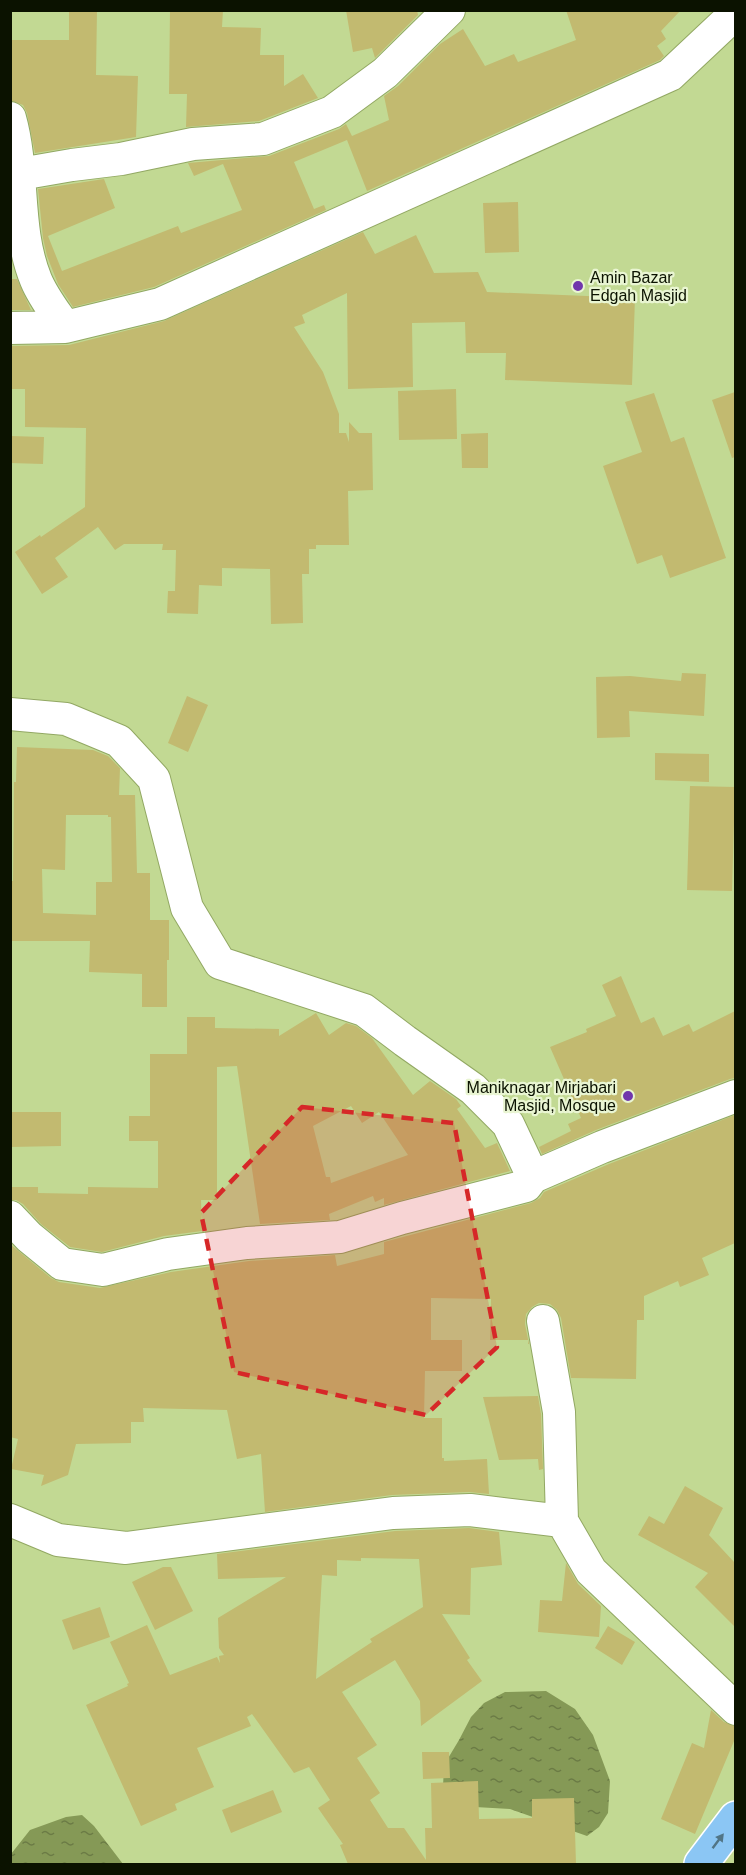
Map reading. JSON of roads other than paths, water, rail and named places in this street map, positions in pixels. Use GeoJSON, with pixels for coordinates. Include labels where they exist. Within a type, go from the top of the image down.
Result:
{"type":"FeatureCollection","features":[{"type":"Feature","properties":{"kind":"highway"},"geometry":{"type":"LineString","coordinates":[[701,1864],[735,1818]]}},
{"type":"Feature","properties":{"kind":"street"},"geometry":{"type":"LineString","coordinates":[[20,174],[121,159],[193,144],[262,139],[332,112],[385,73],[449,10]]}},
{"type":"Feature","properties":{"kind":"street"},"geometry":{"type":"LineString","coordinates":[[10,328],[65,327],[160,304],[670,75],[735,13]]}},
{"type":"Feature","properties":{"kind":"street"},"geometry":{"type":"LineString","coordinates":[[10,118],[14,130],[20,174],[24,238],[36,281],[65,327]]}},
{"type":"Feature","properties":{"kind":"street"},"geometry":{"type":"LineString","coordinates":[[10,714],[66,720],[119,741],[154,779],[187,908],[220,963],[364,1010],[473,1089],[508,1124],[533,1177]]}},
{"type":"Feature","properties":{"kind":"street"},"geometry":{"type":"LineString","coordinates":[[10,1217],[28,1237],[62,1264],[103,1270],[168,1254],[247,1243],[340,1237],[402,1218],[526,1186],[533,1177],[602,1147],[735,1096]]}},
{"type":"Feature","properties":{"kind":"street"},"geometry":{"type":"LineString","coordinates":[[543,1321],[560,1412],[562,1521],[591,1571],[735,1709]]}},
{"type":"Feature","properties":{"kind":"street"},"geometry":{"type":"LineString","coordinates":[[10,1520],[57,1540],[126,1548],[393,1513],[470,1510],[562,1521]]}},
{"type":"Feature","properties":{"kind":"water"},"geometry":{"type":"Polygon","coordinates":[[[546,1691],[575,1709],[593,1735],[610,1781],[608,1813],[599,1827],[587,1836],[510,1809],[475,1807],[443,1787],[444,1765],[471,1717],[484,1703],[505,1692],[546,1691]]]}},
{"type":"Feature","properties":{"kind":"water"},"geometry":{"type":"Polygon","coordinates":[[[82,1815],[94,1826],[123,1864],[11,1864],[11,1854],[30,1830],[66,1817],[82,1815]]]}},
{"type":"Feature","properties":{"kind":"place","name":"Amin Bazar Edgah Masjid"},"geometry":{"type":"Point","coordinates":[578,286]}},
{"type":"Feature","properties":{"kind":"place","name":"Maniknagar Mirjabari Masjid, Mosque"},"geometry":{"type":"Point","coordinates":[628,1096]}}]}
